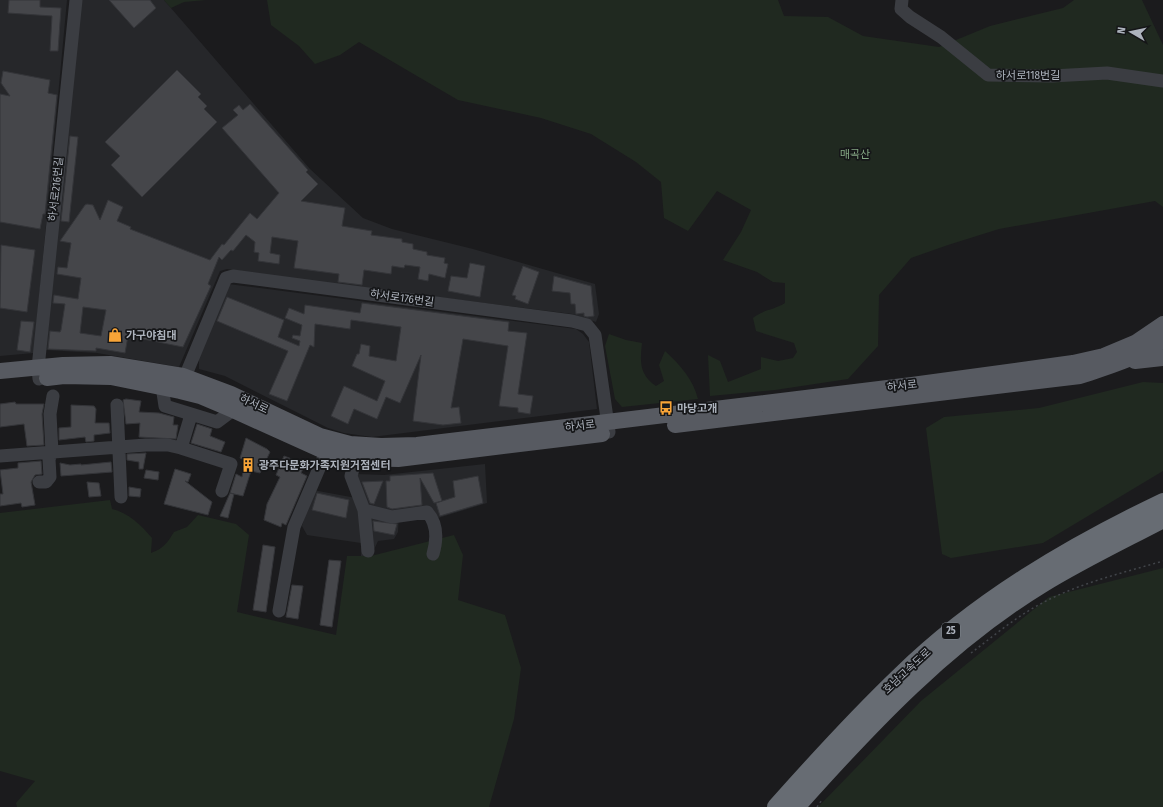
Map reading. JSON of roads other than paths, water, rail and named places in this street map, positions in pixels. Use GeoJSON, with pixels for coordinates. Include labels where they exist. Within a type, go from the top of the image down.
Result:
{"type":"FeatureCollection","features":[{"type":"Feature","properties":{"kind":"highway","name":"호남고속도로"},"geometry":{"type":"LineString","coordinates":[[776,807],[836,740],[902,674],[958,625],[1040,567],[1103,530],[1163,502]]}},
{"type":"Feature","properties":{"kind":"highway","name":"호남고속도로"},"geometry":{"type":"LineString","coordinates":[[796,807],[834,764],[910,686],[948,652],[983,624],[1043,583],[1163,519]]}},
{"type":"Feature","properties":{"kind":"main road","name":"하서로"},"geometry":{"type":"LineString","coordinates":[[0,371],[64,376],[111,377],[162,386],[182,384],[200,396],[326,452],[356,458],[398,459],[1073,363],[1104,356],[1135,343],[1163,324]]}},
{"type":"Feature","properties":{"kind":"main road","name":"하서로"},"geometry":{"type":"LineString","coordinates":[[0,381],[39,373],[110,364],[182,384],[232,394],[320,436],[350,444],[381,446],[417,445],[608,428],[1080,376],[1123,362],[1147,352],[1163,340]]}},
{"type":"Feature","properties":{"kind":"main road"},"geometry":{"type":"LineString","coordinates":[[1123,362],[1163,358]]}},
{"type":"Feature","properties":{"kind":"street","name":"하서로216번길"},"geometry":{"type":"LineString","coordinates":[[39,373],[76,0]]}},
{"type":"Feature","properties":{"kind":"street","name":"하서로118번길"},"geometry":{"type":"LineString","coordinates":[[902,0],[901,9],[910,17],[941,37],[988,75],[1052,76],[1107,73],[1163,81]]}},
{"type":"Feature","properties":{"kind":"street","name":"하서로176번길"},"geometry":{"type":"LineString","coordinates":[[182,384],[226,278],[233,276],[572,321],[587,325],[595,335],[608,428]]}},
{"type":"Feature","properties":{"kind":"street","name":"하서로"},"geometry":{"type":"LineString","coordinates":[[162,386],[165,406],[191,415],[217,422],[233,410]]}},
{"type":"Feature","properties":{"kind":"street"},"geometry":{"type":"LineString","coordinates":[[39,482],[46,482],[50,477],[49,459],[52,452],[50,414],[53,396]]}},
{"type":"Feature","properties":{"kind":"street"},"geometry":{"type":"LineString","coordinates":[[117,405],[121,497]]}},
{"type":"Feature","properties":{"kind":"street"},"geometry":{"type":"LineString","coordinates":[[181,448],[191,415]]}},
{"type":"Feature","properties":{"kind":"street"},"geometry":{"type":"LineString","coordinates":[[0,456],[146,445],[168,445],[231,464],[222,491]]}},
{"type":"Feature","properties":{"kind":"street"},"geometry":{"type":"LineString","coordinates":[[279,611],[294,527],[326,452]]}},
{"type":"Feature","properties":{"kind":"street"},"geometry":{"type":"LineString","coordinates":[[356,458],[351,476],[364,510],[368,551]]}},
{"type":"Feature","properties":{"kind":"street"},"geometry":{"type":"LineString","coordinates":[[364,510],[392,517],[427,512],[431,517],[436,530],[436,543],[433,554]]}},
{"type":"Feature","properties":{"kind":"place","name":"가구야침대"},"geometry":{"type":"Point","coordinates":[115,335]}},
{"type":"Feature","properties":{"kind":"place","name":"마당고개"},"geometry":{"type":"Point","coordinates":[666,408]}},
{"type":"Feature","properties":{"kind":"place","name":"광주다문화가족지원거점센터"},"geometry":{"type":"Point","coordinates":[248,465]}},
{"type":"Feature","properties":{"kind":"park label","name":"매곡산"},"geometry":{"type":"Point","coordinates":[855,154]}}]}
